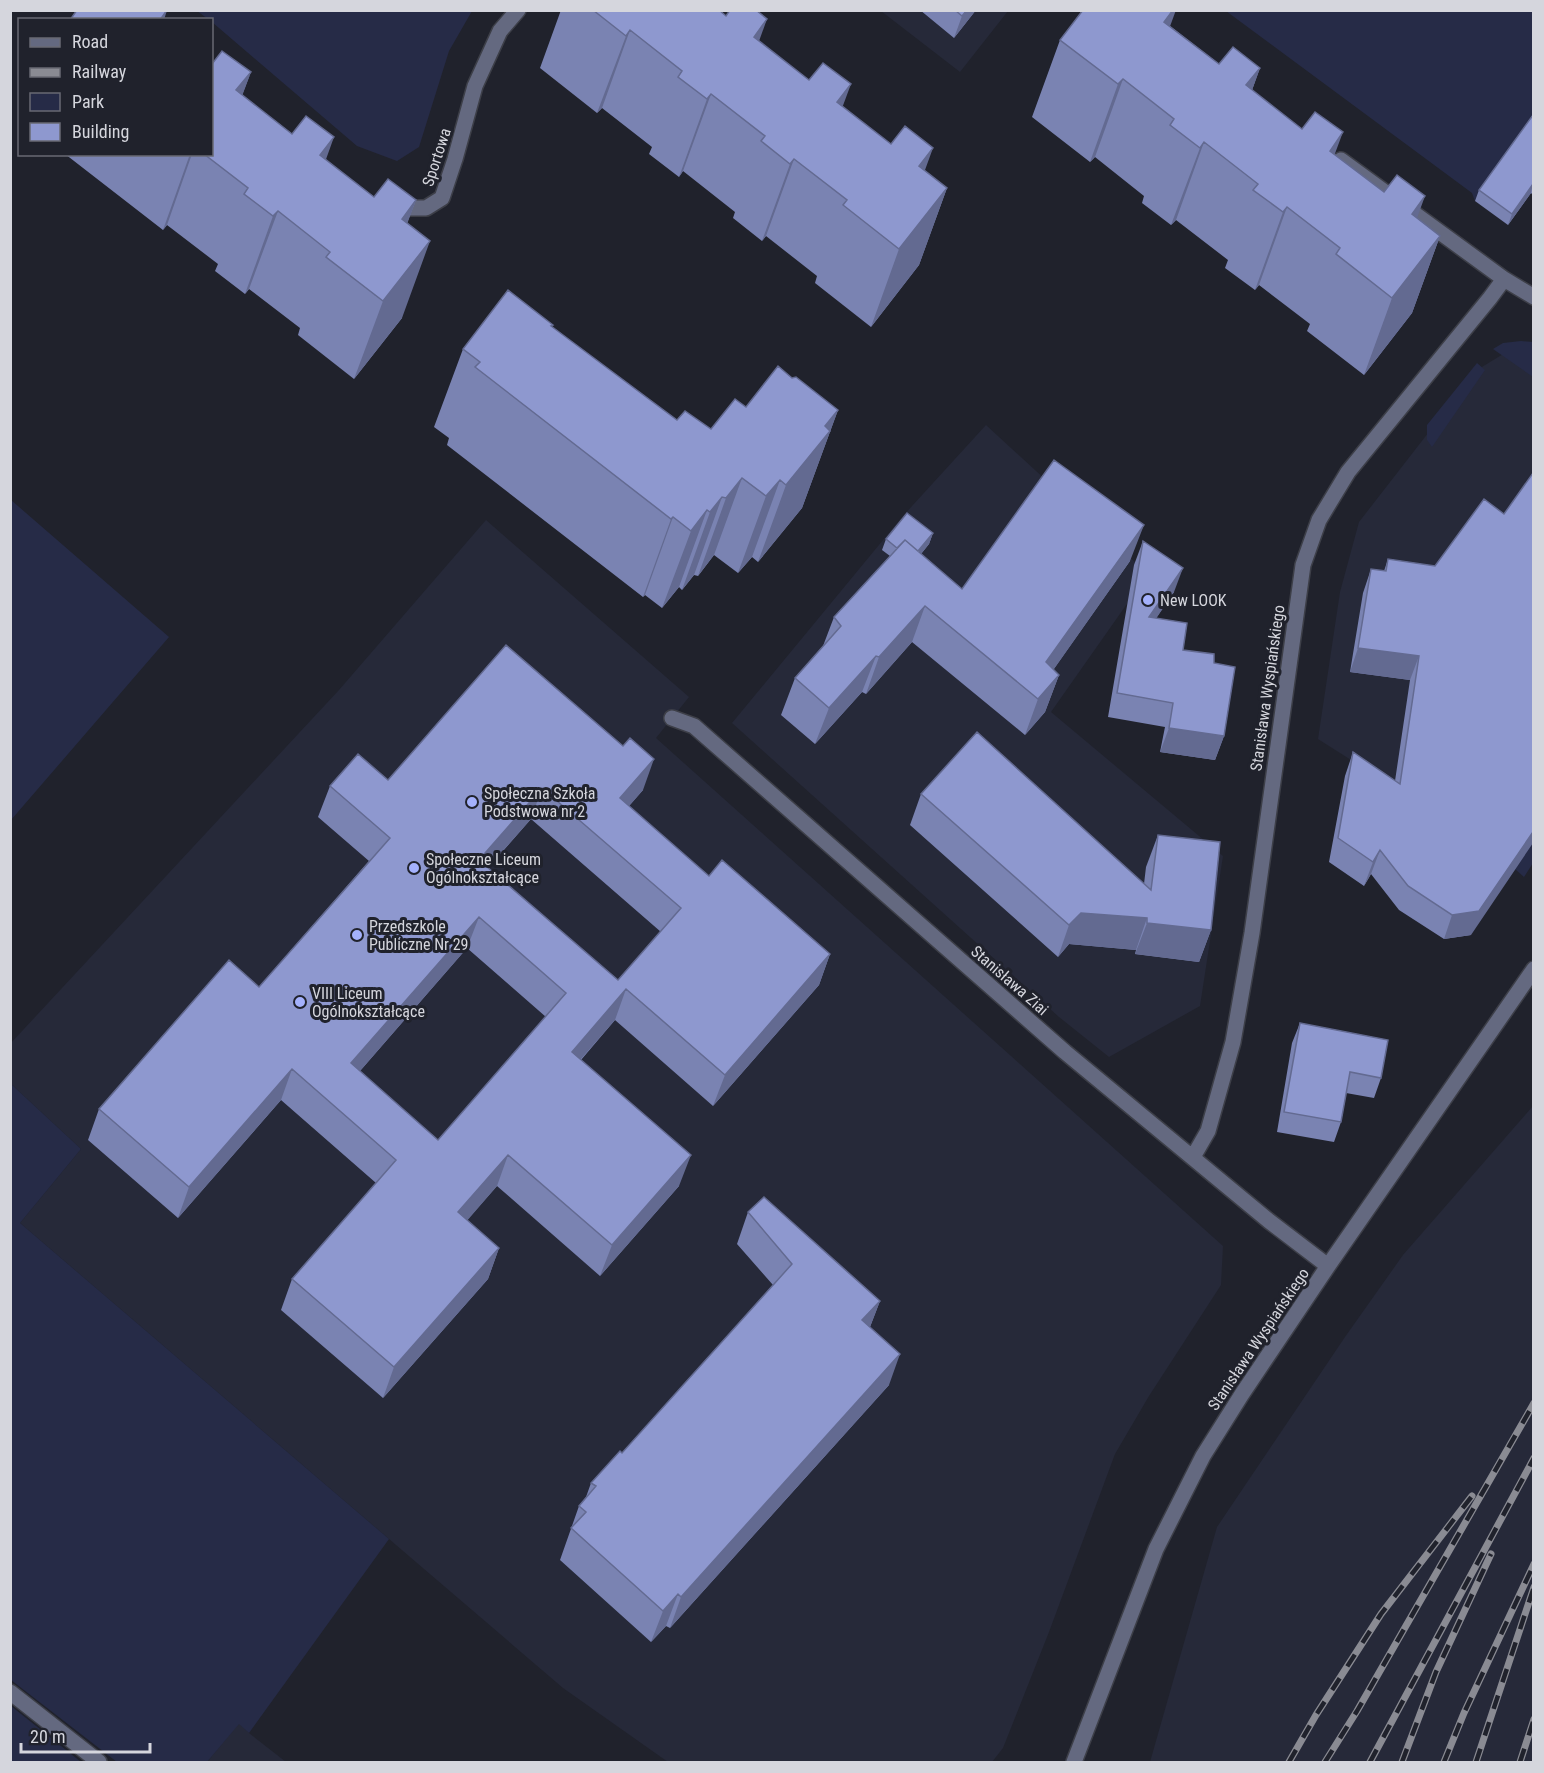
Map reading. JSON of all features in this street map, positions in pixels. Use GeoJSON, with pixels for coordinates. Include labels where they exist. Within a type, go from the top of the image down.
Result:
{"type":"FeatureCollection","features":[{"type":"Feature","properties":{"kind":"street","name":"Sportowa"},"geometry":{"type":"LineString","coordinates":[[380,202],[389,208],[426,208],[442,198],[475,86],[500,31],[518,10]]}},
{"type":"Feature","properties":{"kind":"street"},"geometry":{"type":"LineString","coordinates":[[1330,152],[1504,279],[1533,297]]}},
{"type":"Feature","properties":{"kind":"street","name":"Stanisława Wyspiańskiego"},"geometry":{"type":"LineString","coordinates":[[1193,1157],[1208,1131],[1233,1042],[1252,933],[1295,618],[1307,553],[1319,520],[1348,472],[1504,279]]}},
{"type":"Feature","properties":{"kind":"street","name":"Stanisława Ziai"},"geometry":{"type":"LineString","coordinates":[[672,718],[694,726],[1065,1052],[1269,1221],[1328,1266]]}},
{"type":"Feature","properties":{"kind":"street","name":"Stanisława Wyspiańskiego"},"geometry":{"type":"LineString","coordinates":[[1074,1762],[1156,1549],[1203,1456],[1328,1266],[1533,969]]}},
{"type":"Feature","properties":{"kind":"street"},"geometry":{"type":"LineString","coordinates":[[10,1692],[99,1762]]}},
{"type":"Feature","properties":{"kind":"shaded area"},"geometry":{"type":"Polygon","coordinates":[[[881,11],[1008,11],[960,72],[881,11]]]}},
{"type":"Feature","properties":{"kind":"shaded area"},"geometry":{"type":"Polygon","coordinates":[[[1513,348],[1533,349],[1533,842],[1436,814],[1318,739],[1340,592],[1359,522],[1477,370],[1513,348]]]}},
{"type":"Feature","properties":{"kind":"shaded area"},"geometry":{"type":"Polygon","coordinates":[[[986,425],[1148,574],[1051,712],[1223,856],[1200,1006],[1109,1057],[1059,1017],[732,723],[902,517],[986,425]]]}},
{"type":"Feature","properties":{"kind":"shaded area"},"geometry":{"type":"Polygon","coordinates":[[[486,520],[689,697],[656,738],[1223,1246],[1221,1285],[1149,1396],[1115,1454],[1003,1748],[992,1762],[668,1762],[563,1688],[20,1223],[81,1149],[11,1084],[10,1044],[339,690],[486,520]]]}},
{"type":"Feature","properties":{"kind":"shaded area"},"geometry":{"type":"Polygon","coordinates":[[[1533,1106],[1533,1762],[1150,1762],[1217,1527],[1403,1255],[1533,1106]]]}},
{"type":"Feature","properties":{"kind":"shaded area"},"geometry":{"type":"Polygon","coordinates":[[[239,1723],[249,1733],[286,1762],[207,1762],[239,1723]]]}},
{"type":"Feature","properties":{"kind":"green space"},"geometry":{"type":"Polygon","coordinates":[[[197,11],[472,11],[449,51],[419,147],[397,161],[357,146],[213,23],[213,18],[207,18],[197,11]]]}},
{"type":"Feature","properties":{"kind":"green space"},"geometry":{"type":"Polygon","coordinates":[[[1226,11],[1533,11],[1533,120],[1475,201],[1472,193],[1226,11]]]}},
{"type":"Feature","properties":{"kind":"green space"},"geometry":{"type":"Polygon","coordinates":[[[1533,342],[1533,377],[1493,349],[1503,343],[1533,342]]]}},
{"type":"Feature","properties":{"kind":"green space"},"geometry":{"type":"Polygon","coordinates":[[[1477,363],[1485,370],[1432,447],[1427,440],[1427,425],[1477,363]]]}},
{"type":"Feature","properties":{"kind":"green space"},"geometry":{"type":"Polygon","coordinates":[[[11,500],[169,637],[11,820],[11,500]]]}},
{"type":"Feature","properties":{"kind":"green space"},"geometry":{"type":"Polygon","coordinates":[[[1533,842],[1533,863],[1524,877],[1515,869],[1533,842]]]}},
{"type":"Feature","properties":{"kind":"green space"},"geometry":{"type":"Polygon","coordinates":[[[11,1084],[81,1149],[20,1223],[389,1539],[249,1733],[239,1724],[207,1762],[117,1762],[11,1680],[11,1084]]]}},
{"type":"Feature","properties":{"kind":"green space"},"geometry":{"type":"Polygon","coordinates":[[[11,1706],[81,1762],[11,1762],[11,1706]]]}},
{"type":"Feature","properties":{"kind":"building"},"geometry":{"type":"Polygon","coordinates":[[[77,10],[167,10],[161,18],[71,18],[77,10]]]}},
{"type":"Feature","properties":{"kind":"building"},"geometry":{"type":"Polygon","coordinates":[[[593,10],[719,10],[726,16],[730,10],[756,10],[767,19],[754,37],[809,80],[823,63],[851,84],[837,102],[891,144],[905,126],[933,148],[919,166],[947,188],[899,249],[843,205],[847,200],[794,159],[790,164],[761,141],[765,136],[711,94],[707,99],[678,77],[682,71],[630,30],[626,36],[593,10]]]}},
{"type":"Feature","properties":{"kind":"building"},"geometry":{"type":"Polygon","coordinates":[[[955,10],[967,10],[962,16],[955,10]]]}},
{"type":"Feature","properties":{"kind":"building"},"geometry":{"type":"Polygon","coordinates":[[[1083,10],[1173,10],[1164,22],[1219,64],[1233,47],[1260,68],[1246,85],[1302,129],[1315,112],[1343,132],[1330,151],[1384,192],[1397,175],[1425,196],[1412,214],[1440,236],[1392,298],[1336,254],[1340,248],[1287,207],[1283,212],[1253,190],[1258,184],[1204,142],[1200,148],[1170,125],[1174,119],[1123,79],[1118,84],[1060,40],[1083,10]]]}},
{"type":"Feature","properties":{"kind":"building"},"geometry":{"type":"Polygon","coordinates":[[[222,51],[251,72],[236,90],[292,134],[306,116],[334,137],[320,155],[374,197],[388,179],[416,200],[402,219],[430,241],[383,301],[326,257],[330,252],[278,211],[273,216],[244,194],[248,188],[207,156],[213,156],[213,63],[222,51]]]}},
{"type":"Feature","properties":{"kind":"building"},"geometry":{"type":"Polygon","coordinates":[[[1533,115],[1533,184],[1512,214],[1479,190],[1533,115]]]}},
{"type":"Feature","properties":{"kind":"building"},"geometry":{"type":"Polygon","coordinates":[[[508,290],[553,325],[551,326],[677,420],[685,411],[711,429],[735,399],[746,407],[778,366],[838,410],[825,426],[830,431],[786,485],[780,480],[766,496],[742,478],[726,498],[722,497],[710,512],[707,510],[691,531],[673,517],[671,519],[475,367],[480,362],[463,349],[508,290]]]}},
{"type":"Feature","properties":{"kind":"building"},"geometry":{"type":"Polygon","coordinates":[[[1054,460],[1144,525],[1046,662],[1059,675],[1038,699],[925,606],[829,708],[795,678],[841,626],[834,617],[905,540],[962,589],[1054,460]]]}},
{"type":"Feature","properties":{"kind":"building"},"geometry":{"type":"Polygon","coordinates":[[[1533,473],[1533,832],[1479,911],[1452,915],[1408,886],[1380,850],[1373,862],[1338,838],[1353,752],[1400,784],[1419,656],[1358,648],[1371,569],[1386,571],[1388,559],[1435,566],[1484,499],[1504,514],[1533,473]]]}},
{"type":"Feature","properties":{"kind":"building"},"geometry":{"type":"Polygon","coordinates":[[[907,513],[933,533],[918,551],[905,540],[897,548],[886,539],[907,513]]]}},
{"type":"Feature","properties":{"kind":"building"},"geometry":{"type":"Polygon","coordinates":[[[1143,541],[1183,568],[1149,617],[1187,623],[1183,650],[1214,654],[1214,663],[1235,667],[1224,736],[1169,728],[1173,703],[1117,693],[1143,541]]]}},
{"type":"Feature","properties":{"kind":"building"},"geometry":{"type":"Polygon","coordinates":[[[506,645],[623,746],[630,738],[654,759],[620,798],[709,876],[722,860],[830,954],[725,1075],[626,989],[572,1052],[691,1155],[612,1245],[508,1155],[458,1212],[499,1248],[394,1367],[292,1279],[396,1160],[292,1069],[189,1187],[99,1109],[229,960],[259,987],[390,838],[330,786],[358,754],[388,780],[506,645]],[[542,788],[479,860],[618,980],[681,908],[542,788]],[[479,917],[351,1063],[438,1140],[566,993],[479,917]]]}},
{"type":"Feature","properties":{"kind":"building"},"geometry":{"type":"Polygon","coordinates":[[[977,732],[1151,890],[1158,835],[1220,842],[1211,930],[1147,923],[1147,918],[1081,913],[1069,925],[921,794],[977,732]]]}},
{"type":"Feature","properties":{"kind":"building"},"geometry":{"type":"Polygon","coordinates":[[[1300,1023],[1388,1040],[1381,1078],[1350,1072],[1341,1122],[1284,1112],[1300,1023]]]}},
{"type":"Feature","properties":{"kind":"building"},"geometry":{"type":"Polygon","coordinates":[[[764,1197],[880,1301],[862,1320],[900,1354],[681,1597],[678,1594],[663,1611],[571,1528],[586,1512],[579,1506],[596,1486],[591,1483],[620,1451],[622,1453],[792,1264],[748,1212],[764,1197]]]}},
{"type":"Feature","properties":{"kind":"railway"},"geometry":{"type":"LineString","coordinates":[[1325,1762],[1357,1711],[1534,1403]]}},
{"type":"Feature","properties":{"kind":"railway"},"geometry":{"type":"LineString","coordinates":[[1370,1762],[1534,1458]]}},
{"type":"Feature","properties":{"kind":"railway"},"geometry":{"type":"LineString","coordinates":[[1289,1762],[1316,1715],[1381,1614],[1472,1496]]}},
{"type":"Feature","properties":{"kind":"railway"},"geometry":{"type":"LineString","coordinates":[[1402,1762],[1436,1672],[1491,1554]]}},
{"type":"Feature","properties":{"kind":"railway"},"geometry":{"type":"LineString","coordinates":[[1444,1762],[1464,1713],[1534,1564]]}},
{"type":"Feature","properties":{"kind":"railway"},"geometry":{"type":"LineString","coordinates":[[1476,1762],[1534,1587]]}},
{"type":"Feature","properties":{"kind":"railway"},"geometry":{"type":"LineString","coordinates":[[1520,1762],[1534,1719]]}},
{"type":"Feature","properties":{"kind":"place","name":"New LOOK"},"geometry":{"type":"Point","coordinates":[1148,600]}},
{"type":"Feature","properties":{"kind":"place","name":"Społeczna Szkoła Podstwowa nr 2"},"geometry":{"type":"Point","coordinates":[472,802]}},
{"type":"Feature","properties":{"kind":"place","name":"Społeczne Liceum Ogólnokształcące"},"geometry":{"type":"Point","coordinates":[414,868]}},
{"type":"Feature","properties":{"kind":"place","name":"Przedszkole Publiczne Nr 29"},"geometry":{"type":"Point","coordinates":[357,935]}},
{"type":"Feature","properties":{"kind":"place","name":"VIII Liceum Ogólnokształcące"},"geometry":{"type":"Point","coordinates":[300,1002]}}]}
